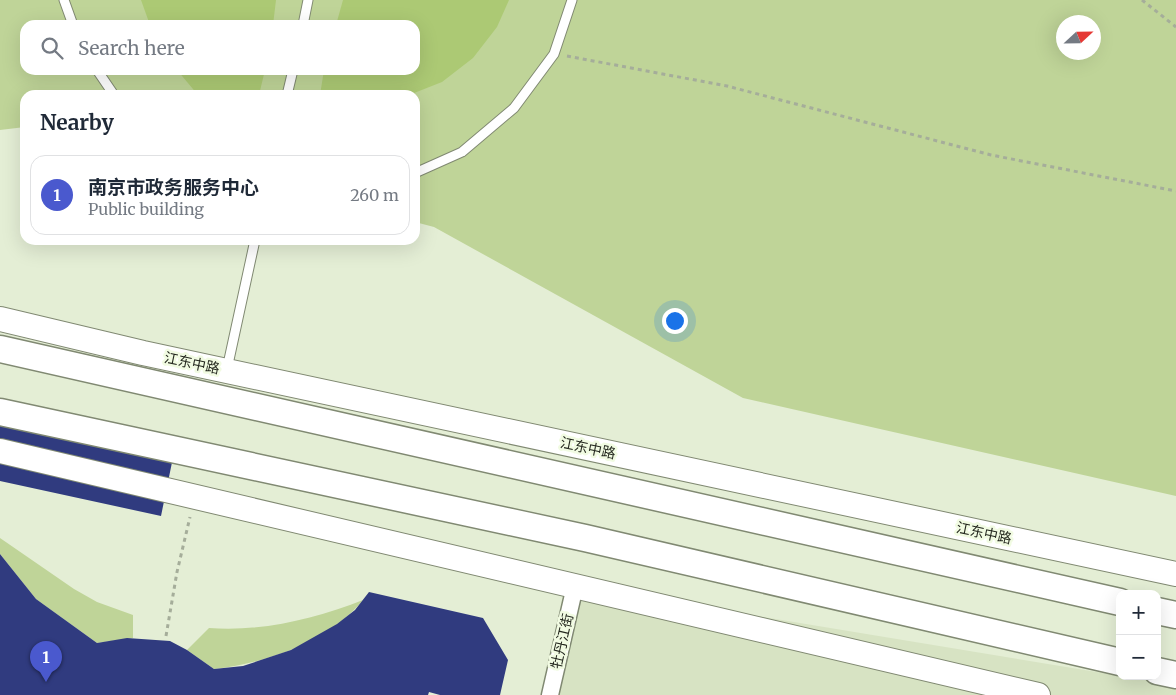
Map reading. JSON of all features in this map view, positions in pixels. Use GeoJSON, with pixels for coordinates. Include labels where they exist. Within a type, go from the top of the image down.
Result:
{"type":"FeatureCollection","features":[{"type":"Feature","properties":{"kind":"main road","name":"江东中路"},"geometry":{"type":"LineString","coordinates":[[0,349],[1116,601]]}},
{"type":"Feature","properties":{"kind":"main road"},"geometry":{"type":"LineString","coordinates":[[0,412],[585,538],[1116,661]]}},
{"type":"Feature","properties":{"kind":"main road"},"geometry":{"type":"LineString","coordinates":[[1161,612],[1176,615]]}},
{"type":"Feature","properties":{"kind":"main road"},"geometry":{"type":"LineString","coordinates":[[1161,672],[1176,675]]}},
{"type":"Feature","properties":{"kind":"street","name":"江东中路"},"geometry":{"type":"LineString","coordinates":[[0,319],[226,370],[1176,574]]}},
{"type":"Feature","properties":{"kind":"street"},"geometry":{"type":"LineString","coordinates":[[0,451],[1038,695]]}},
{"type":"Feature","properties":{"kind":"street","name":"牡丹江街"},"geometry":{"type":"LineString","coordinates":[[550,695],[575,586]]}},
{"type":"Feature","properties":{"kind":"lane"},"geometry":{"type":"LineString","coordinates":[[64,0],[71,20]]}},
{"type":"Feature","properties":{"kind":"lane"},"geometry":{"type":"LineString","coordinates":[[303,20],[308,0]]}},
{"type":"Feature","properties":{"kind":"lane"},"geometry":{"type":"LineString","coordinates":[[420,172],[462,152],[514,108],[554,54],[572,0]]}},
{"type":"Feature","properties":{"kind":"lane"},"geometry":{"type":"LineString","coordinates":[[100,75],[111,90]]}},
{"type":"Feature","properties":{"kind":"lane"},"geometry":{"type":"LineString","coordinates":[[288,90],[292,75]]}},
{"type":"Feature","properties":{"kind":"lane"},"geometry":{"type":"LineString","coordinates":[[226,370],[254,245]]}},
{"type":"Feature","properties":{"kind":"path"},"geometry":{"type":"LineString","coordinates":[[1142,0],[1176,27]]}},
{"type":"Feature","properties":{"kind":"path"},"geometry":{"type":"LineString","coordinates":[[554,54],[727,86],[991,155],[1176,191]]}},
{"type":"Feature","properties":{"kind":"path"},"geometry":{"type":"LineString","coordinates":[[166,636],[177,572],[194,497]]}},
{"type":"Feature","properties":{"kind":"shaded area"},"geometry":{"type":"Polygon","coordinates":[[[0,0],[1176,0],[1176,496],[743,398],[434,227],[420,223],[420,90],[20,90],[20,128],[0,130],[0,0]]]}},
{"type":"Feature","properties":{"kind":"shaded area"},"geometry":{"type":"Polygon","coordinates":[[[141,0],[276,0],[274,20],[148,20],[141,0]]]}},
{"type":"Feature","properties":{"kind":"shaded area"},"geometry":{"type":"Polygon","coordinates":[[[343,0],[509,0],[497,27],[473,58],[442,82],[420,91],[321,90],[323,75],[420,75],[420,20],[337,20],[343,0]]]}},
{"type":"Feature","properties":{"kind":"shaded area"},"geometry":{"type":"Polygon","coordinates":[[[181,75],[264,75],[260,90],[194,90],[181,75]]]}},
{"type":"Feature","properties":{"kind":"shaded area"},"geometry":{"type":"Polygon","coordinates":[[[0,538],[74,589],[97,602],[133,615],[133,638],[97,643],[36,599],[0,554],[0,538]]]}},
{"type":"Feature","properties":{"kind":"shaded area"},"geometry":{"type":"Polygon","coordinates":[[[575,586],[1116,675],[1116,680],[1146,680],[1176,685],[1176,695],[550,695],[575,586]]]}},
{"type":"Feature","properties":{"kind":"shaded area"},"geometry":{"type":"Polygon","coordinates":[[[363,600],[333,628],[315,639],[275,656],[254,662],[214,669],[187,650],[209,628],[248,628],[288,623],[326,613],[363,600]]]}},
{"type":"Feature","properties":{"kind":"building"},"geometry":{"type":"Polygon","coordinates":[[[0,399],[177,438],[161,516],[0,481],[0,399]]]}},
{"type":"Feature","properties":{"kind":"building"},"geometry":{"type":"Polygon","coordinates":[[[0,554],[36,599],[97,643],[127,638],[170,641],[187,650],[214,669],[243,666],[291,650],[337,624],[355,610],[369,592],[483,618],[508,660],[500,695],[440,695],[429,692],[428,695],[0,695],[0,554]]]}},
{"type":"Feature","properties":{"kind":"place","name":"南京市政务服务中心"},"geometry":{"type":"Point","coordinates":[46,682]}}]}
